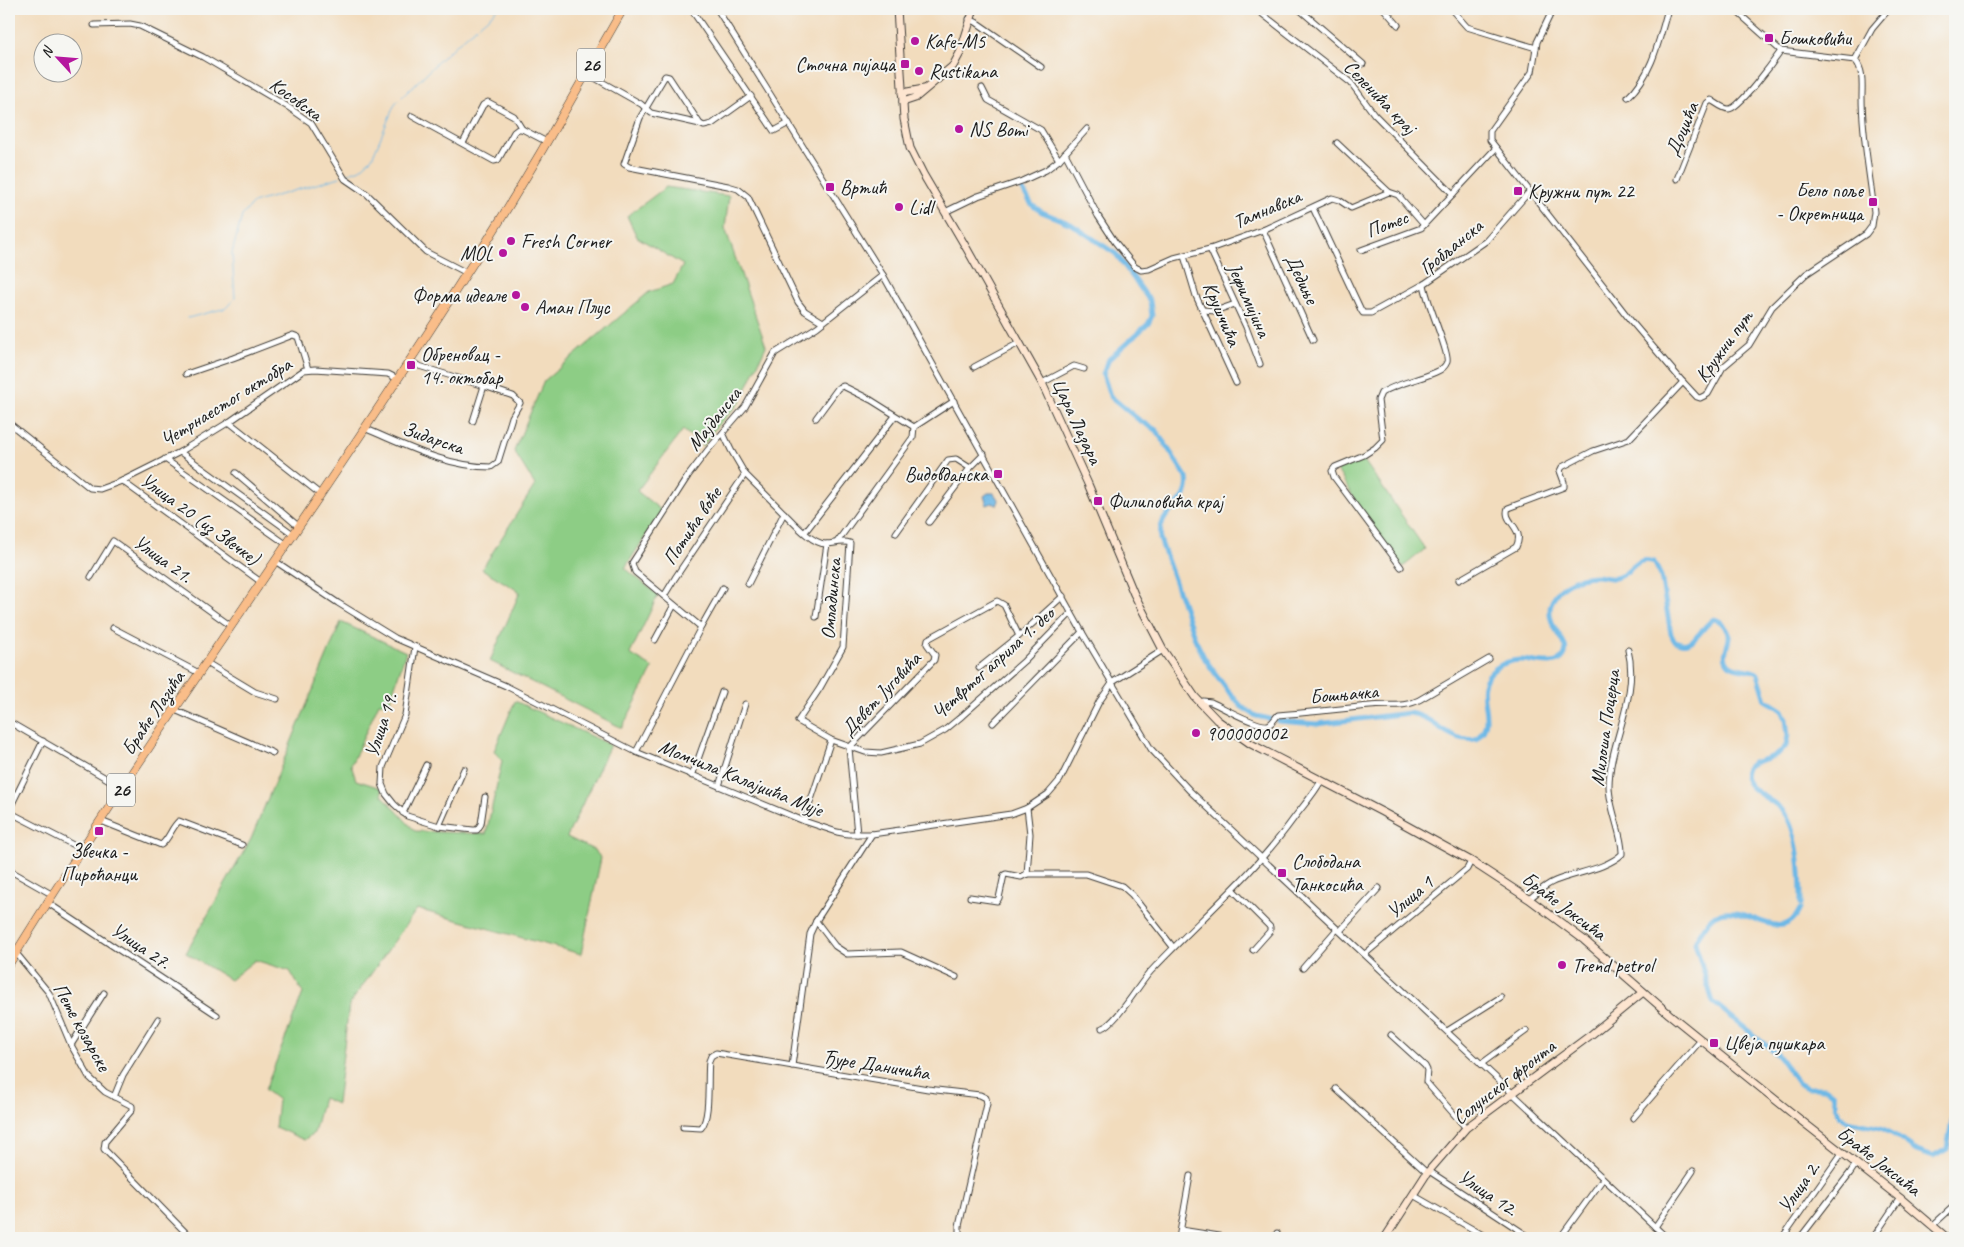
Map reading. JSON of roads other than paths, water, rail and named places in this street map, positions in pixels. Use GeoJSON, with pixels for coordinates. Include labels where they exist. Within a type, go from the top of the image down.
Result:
{"type":"FeatureCollection","features":[{"type":"Feature","properties":{"kind":"main road","name":"26"},"geometry":{"type":"LineString","coordinates":[[261,582],[467,273],[547,142],[623,9]]}},
{"type":"Feature","properties":{"kind":"main road","name":"Цара Лазара"},"geometry":{"type":"LineString","coordinates":[[896,9],[902,102],[905,129],[910,148],[1042,383],[1088,484],[1130,587],[1163,650],[1200,703]]}},
{"type":"Feature","properties":{"kind":"main road"},"geometry":{"type":"LineString","coordinates":[[902,102],[915,98],[948,72],[957,60],[964,42],[969,19],[974,9]]}},
{"type":"Feature","properties":{"kind":"main road"},"geometry":{"type":"LineString","coordinates":[[902,93],[926,88]]}},
{"type":"Feature","properties":{"kind":"main road","name":"Браће Лазића"},"geometry":{"type":"LineString","coordinates":[[9,964],[101,821],[261,582]]}},
{"type":"Feature","properties":{"kind":"main road","name":"Браће Јоксића"},"geometry":{"type":"LineString","coordinates":[[1200,703],[1218,720],[1251,744],[1471,862],[1530,899],[1584,940],[1701,1040],[1900,1198],[1946,1238]]}},
{"type":"Feature","properties":{"kind":"main road","name":"Солунског фронта"},"geometry":{"type":"LineString","coordinates":[[1385,1238],[1428,1172],[1466,1128],[1592,1034],[1643,992]]}},
{"type":"Feature","properties":{"kind":"street"},"geometry":{"type":"LineString","coordinates":[[691,9],[774,131],[789,123]]}},
{"type":"Feature","properties":{"kind":"street"},"geometry":{"type":"LineString","coordinates":[[717,9],[883,275],[1071,613],[1151,749],[1190,791],[1667,1238]]}},
{"type":"Feature","properties":{"kind":"street","name":"Селенића крај"},"geometry":{"type":"LineString","coordinates":[[1256,9],[1351,83],[1374,114],[1453,194]]}},
{"type":"Feature","properties":{"kind":"street"},"geometry":{"type":"LineString","coordinates":[[1299,9],[1363,64]]}},
{"type":"Feature","properties":{"kind":"street"},"geometry":{"type":"LineString","coordinates":[[1384,9],[1398,24]]}},
{"type":"Feature","properties":{"kind":"street"},"geometry":{"type":"LineString","coordinates":[[1451,9],[1467,27],[1536,48]]}},
{"type":"Feature","properties":{"kind":"street"},"geometry":{"type":"LineString","coordinates":[[1337,143],[1389,192],[1398,195],[1424,225],[1496,148],[1489,137],[1490,131],[1531,74],[1536,48],[1553,9]]}},
{"type":"Feature","properties":{"kind":"street"},"geometry":{"type":"LineString","coordinates":[[1628,97],[1639,87],[1648,70],[1668,9]]}},
{"type":"Feature","properties":{"kind":"street"},"geometry":{"type":"LineString","coordinates":[[1734,9],[1781,51],[1855,60],[1869,33],[1889,9]]}},
{"type":"Feature","properties":{"kind":"street"},"geometry":{"type":"LineString","coordinates":[[969,19],[1040,67]]}},
{"type":"Feature","properties":{"kind":"street","name":"Косовска"},"geometry":{"type":"LineString","coordinates":[[94,25],[130,24],[140,26],[203,57],[288,107],[311,123],[345,179],[367,194],[426,252],[467,273]]}},
{"type":"Feature","properties":{"kind":"street","name":"Доцића"},"geometry":{"type":"LineString","coordinates":[[1677,179],[1708,103],[1711,100],[1727,109],[1733,108],[1781,51]]}},
{"type":"Feature","properties":{"kind":"street","name":"Кружни пут"},"geometry":{"type":"LineString","coordinates":[[1496,148],[1625,314],[1683,382],[1700,398],[1707,396],[1724,367],[1749,345],[1772,307],[1806,274],[1862,238],[1872,226],[1874,212],[1863,127],[1861,73],[1855,60]]}},
{"type":"Feature","properties":{"kind":"street"},"geometry":{"type":"LineString","coordinates":[[586,73],[641,104],[655,115],[707,126],[751,96]]}},
{"type":"Feature","properties":{"kind":"street"},"geometry":{"type":"LineString","coordinates":[[700,124],[668,76],[640,118],[624,164],[626,166],[728,186],[742,192],[748,197],[798,302],[804,311],[823,322]]}},
{"type":"Feature","properties":{"kind":"street"},"geometry":{"type":"LineString","coordinates":[[982,88],[988,100],[1041,130],[1059,160]]}},
{"type":"Feature","properties":{"kind":"street"},"geometry":{"type":"LineString","coordinates":[[462,143],[483,105],[488,102],[514,116],[522,129],[547,142]]}},
{"type":"Feature","properties":{"kind":"street"},"geometry":{"type":"LineString","coordinates":[[412,116],[494,161],[498,160],[514,132],[522,129]]}},
{"type":"Feature","properties":{"kind":"street"},"geometry":{"type":"LineString","coordinates":[[945,212],[978,196],[1034,176],[1059,160],[1087,129]]}},
{"type":"Feature","properties":{"kind":"street","name":"Тамнавска"},"geometry":{"type":"LineString","coordinates":[[1065,153],[1098,216],[1115,242],[1135,267],[1141,270],[1150,269],[1162,262],[1210,249],[1263,230],[1336,198],[1351,208],[1355,208],[1389,192]]}},
{"type":"Feature","properties":{"kind":"street","name":"Гробљанска"},"geometry":{"type":"LineString","coordinates":[[1400,567],[1334,477],[1332,471],[1335,467],[1375,448],[1383,440],[1378,400],[1381,393],[1436,372],[1446,364],[1448,359],[1428,302],[1424,284],[1486,241],[1530,192]]}},
{"type":"Feature","properties":{"kind":"street"},"geometry":{"type":"LineString","coordinates":[[1313,208],[1363,312],[1371,313],[1424,284]]}},
{"type":"Feature","properties":{"kind":"street","name":"Потес"},"geometry":{"type":"LineString","coordinates":[[1361,250],[1416,230],[1424,225]]}},
{"type":"Feature","properties":{"kind":"street","name":"Дедиње"},"geometry":{"type":"LineString","coordinates":[[1263,230],[1312,340]]}},
{"type":"Feature","properties":{"kind":"street","name":"Јефимијина"},"geometry":{"type":"LineString","coordinates":[[1210,249],[1260,364]]}},
{"type":"Feature","properties":{"kind":"street","name":"Крушчића"},"geometry":{"type":"LineString","coordinates":[[1184,256],[1203,310],[1236,383]]}},
{"type":"Feature","properties":{"kind":"street","name":"Мајданска"},"geometry":{"type":"LineString","coordinates":[[701,627],[635,572],[632,563],[688,476],[745,407],[775,353],[823,322],[883,275]]}},
{"type":"Feature","properties":{"kind":"street"},"geometry":{"type":"LineString","coordinates":[[1203,310],[1215,311],[1235,304]]}},
{"type":"Feature","properties":{"kind":"street"},"geometry":{"type":"LineString","coordinates":[[186,374],[293,334],[298,337],[308,369]]}},
{"type":"Feature","properties":{"kind":"street"},"geometry":{"type":"LineString","coordinates":[[974,367],[1019,343]]}},
{"type":"Feature","properties":{"kind":"street"},"geometry":{"type":"LineString","coordinates":[[410,361],[419,366],[484,386],[473,421]]}},
{"type":"Feature","properties":{"kind":"street"},"geometry":{"type":"LineString","coordinates":[[1042,383],[1074,366],[1084,369]]}},
{"type":"Feature","properties":{"kind":"street","name":"Четрнаестог октобра"},"geometry":{"type":"LineString","coordinates":[[9,423],[90,488],[100,489],[122,481],[180,452],[230,422],[288,380],[308,369],[388,374],[398,379]]}},
{"type":"Feature","properties":{"kind":"street"},"geometry":{"type":"LineString","coordinates":[[1459,580],[1516,547],[1519,537],[1517,530],[1507,516],[1508,508],[1564,487],[1560,471],[1562,467],[1592,451],[1630,439],[1683,382]]}},
{"type":"Feature","properties":{"kind":"street","name":"Зидарска"},"geometry":{"type":"LineString","coordinates":[[364,428],[448,462],[487,468],[494,466],[498,462],[512,417],[520,403],[514,396],[484,386]]}},
{"type":"Feature","properties":{"kind":"street"},"geometry":{"type":"LineString","coordinates":[[816,418],[838,388],[843,386],[914,427],[954,401]]}},
{"type":"Feature","properties":{"kind":"street"},"geometry":{"type":"LineString","coordinates":[[804,532],[895,416]]}},
{"type":"Feature","properties":{"kind":"street"},"geometry":{"type":"LineString","coordinates":[[230,422],[320,494]]}},
{"type":"Feature","properties":{"kind":"street","name":"Омладинска"},"geometry":{"type":"LineString","coordinates":[[837,542],[913,437],[914,427]]}},
{"type":"Feature","properties":{"kind":"street","name":"Потића воће"},"geometry":{"type":"LineString","coordinates":[[723,432],[731,450],[746,474],[804,532]]}},
{"type":"Feature","properties":{"kind":"street"},"geometry":{"type":"LineString","coordinates":[[180,452],[293,534]]}},
{"type":"Feature","properties":{"kind":"street"},"geometry":{"type":"LineString","coordinates":[[928,522],[970,468],[984,454]]}},
{"type":"Feature","properties":{"kind":"street"},"geometry":{"type":"LineString","coordinates":[[165,459],[286,544]]}},
{"type":"Feature","properties":{"kind":"street"},"geometry":{"type":"LineString","coordinates":[[896,534],[948,460],[956,459],[970,468]]}},
{"type":"Feature","properties":{"kind":"street"},"geometry":{"type":"LineString","coordinates":[[236,473],[298,526]]}},
{"type":"Feature","properties":{"kind":"street","name":"Потића воће"},"geometry":{"type":"LineString","coordinates":[[664,596],[746,474]]}},
{"type":"Feature","properties":{"kind":"street","name":"Улица 20 (из Звечке)"},"geometry":{"type":"LineString","coordinates":[[122,481],[261,582]]}},
{"type":"Feature","properties":{"kind":"street"},"geometry":{"type":"LineString","coordinates":[[748,584],[784,513]]}},
{"type":"Feature","properties":{"kind":"street","name":"Омладинска"},"geometry":{"type":"LineString","coordinates":[[804,532],[817,542],[827,544],[847,541],[850,545],[843,645],[820,688],[798,720],[831,740],[849,748]]}},
{"type":"Feature","properties":{"kind":"street","name":"Улица 21."},"geometry":{"type":"LineString","coordinates":[[91,577],[113,540],[231,626]]}},
{"type":"Feature","properties":{"kind":"street","name":"Омладинска"},"geometry":{"type":"LineString","coordinates":[[816,617],[827,544]]}},
{"type":"Feature","properties":{"kind":"street","name":"Момчила Калајџића Мује"},"geometry":{"type":"LineString","coordinates":[[275,561],[395,638],[506,686],[636,752],[804,821],[837,832],[872,834],[997,816],[1027,808],[1048,794],[1060,780],[1099,702],[1113,682],[1163,650]]}},
{"type":"Feature","properties":{"kind":"street"},"geometry":{"type":"LineString","coordinates":[[636,752],[723,588]]}},
{"type":"Feature","properties":{"kind":"street"},"geometry":{"type":"LineString","coordinates":[[979,668],[1019,636],[1063,596]]}},
{"type":"Feature","properties":{"kind":"street","name":"Девет Југовића"},"geometry":{"type":"LineString","coordinates":[[857,834],[849,748],[934,660],[935,655],[927,642],[930,638],[997,601],[1004,604],[1019,636]]}},
{"type":"Feature","properties":{"kind":"street"},"geometry":{"type":"LineString","coordinates":[[655,640],[674,605]]}},
{"type":"Feature","properties":{"kind":"street","name":"Четвртог априла 1. део"},"geometry":{"type":"LineString","coordinates":[[849,748],[881,754],[913,746],[930,739],[955,722],[989,693],[1071,613]]}},
{"type":"Feature","properties":{"kind":"street"},"geometry":{"type":"LineString","coordinates":[[113,628],[199,674]]}},
{"type":"Feature","properties":{"kind":"street"},"geometry":{"type":"LineString","coordinates":[[993,723],[1082,632]]}},
{"type":"Feature","properties":{"kind":"street","name":"Улица 19."},"geometry":{"type":"LineString","coordinates":[[415,647],[405,715],[383,767],[381,777],[386,794],[402,813],[418,820],[438,826],[476,830],[481,824],[485,797]]}},
{"type":"Feature","properties":{"kind":"street","name":"Милоша Поцерца"},"geometry":{"type":"LineString","coordinates":[[1530,899],[1553,882],[1615,859],[1622,853],[1610,802],[1609,785],[1626,705],[1629,681],[1628,650]]}},
{"type":"Feature","properties":{"kind":"street","name":"Бошњачка"},"geometry":{"type":"LineString","coordinates":[[1200,703],[1211,702],[1256,724],[1266,726],[1272,723],[1278,715],[1407,704],[1419,700],[1489,659]]}},
{"type":"Feature","properties":{"kind":"street"},"geometry":{"type":"LineString","coordinates":[[206,663],[255,692],[277,700]]}},
{"type":"Feature","properties":{"kind":"street"},"geometry":{"type":"LineString","coordinates":[[692,776],[722,692]]}},
{"type":"Feature","properties":{"kind":"street"},"geometry":{"type":"LineString","coordinates":[[720,786],[745,704]]}},
{"type":"Feature","properties":{"kind":"street"},"geometry":{"type":"LineString","coordinates":[[175,710],[273,753]]}},
{"type":"Feature","properties":{"kind":"street"},"geometry":{"type":"LineString","coordinates":[[11,723],[123,788]]}},
{"type":"Feature","properties":{"kind":"street"},"geometry":{"type":"LineString","coordinates":[[804,821],[831,740]]}},
{"type":"Feature","properties":{"kind":"street"},"geometry":{"type":"LineString","coordinates":[[43,741],[9,811],[82,850]]}},
{"type":"Feature","properties":{"kind":"street"},"geometry":{"type":"LineString","coordinates":[[402,813],[426,765]]}},
{"type":"Feature","properties":{"kind":"street"},"geometry":{"type":"LineString","coordinates":[[438,826],[464,769]]}},
{"type":"Feature","properties":{"kind":"street"},"geometry":{"type":"LineString","coordinates":[[1102,1028],[1111,1023],[1138,985],[1173,947],[1263,858],[1321,780]]}},
{"type":"Feature","properties":{"kind":"street"},"geometry":{"type":"LineString","coordinates":[[1027,808],[1030,834],[1027,874]]}},
{"type":"Feature","properties":{"kind":"street"},"geometry":{"type":"LineString","coordinates":[[101,821],[161,845],[179,821],[242,844]]}},
{"type":"Feature","properties":{"kind":"street"},"geometry":{"type":"LineString","coordinates":[[792,1066],[810,934],[816,921],[872,834]]}},
{"type":"Feature","properties":{"kind":"street","name":"Улица 1"},"geometry":{"type":"LineString","coordinates":[[1365,954],[1467,869],[1471,862]]}},
{"type":"Feature","properties":{"kind":"street"},"geometry":{"type":"LineString","coordinates":[[9,870],[53,895]]}},
{"type":"Feature","properties":{"kind":"street"},"geometry":{"type":"LineString","coordinates":[[970,897],[997,901],[1004,875],[1006,874],[1021,877],[1027,874],[1080,873],[1122,886],[1132,894],[1173,947]]}},
{"type":"Feature","properties":{"kind":"street"},"geometry":{"type":"LineString","coordinates":[[1303,968],[1379,888]]}},
{"type":"Feature","properties":{"kind":"street"},"geometry":{"type":"LineString","coordinates":[[1232,890],[1270,927],[1270,931],[1253,950]]}},
{"type":"Feature","properties":{"kind":"street","name":"Улица 27."},"geometry":{"type":"LineString","coordinates":[[48,902],[217,1015]]}},
{"type":"Feature","properties":{"kind":"street"},"geometry":{"type":"LineString","coordinates":[[816,921],[835,946],[847,954],[901,952],[956,977]]}},
{"type":"Feature","properties":{"kind":"street","name":"Пете козарске"},"geometry":{"type":"LineString","coordinates":[[16,952],[49,993],[71,1045],[89,1077],[96,1085],[114,1097],[131,1104],[132,1108],[105,1142],[104,1149],[191,1238]]}},
{"type":"Feature","properties":{"kind":"street"},"geometry":{"type":"LineString","coordinates":[[71,1045],[104,993]]}},
{"type":"Feature","properties":{"kind":"street"},"geometry":{"type":"LineString","coordinates":[[1447,1031],[1501,997]]}},
{"type":"Feature","properties":{"kind":"street"},"geometry":{"type":"LineString","coordinates":[[114,1097],[123,1075],[158,1019]]}},
{"type":"Feature","properties":{"kind":"street"},"geometry":{"type":"LineString","coordinates":[[1481,1064],[1526,1031]]}},
{"type":"Feature","properties":{"kind":"street"},"geometry":{"type":"LineString","coordinates":[[1390,1035],[1425,1066],[1428,1073],[1426,1082],[1466,1128]]}},
{"type":"Feature","properties":{"kind":"street"},"geometry":{"type":"LineString","coordinates":[[1633,1118],[1701,1040]]}},
{"type":"Feature","properties":{"kind":"street","name":"Ђуре Даничића"},"geometry":{"type":"LineString","coordinates":[[683,1128],[701,1128],[705,1123],[707,1114],[708,1061],[714,1054],[928,1089],[980,1095],[986,1098],[987,1104],[959,1226],[959,1238]]}},
{"type":"Feature","properties":{"kind":"street","name":"Улица 12."},"geometry":{"type":"LineString","coordinates":[[1336,1089],[1428,1172],[1531,1238]]}},
{"type":"Feature","properties":{"kind":"street","name":"Улица 2."},"geometry":{"type":"LineString","coordinates":[[1782,1238],[1842,1153]]}},
{"type":"Feature","properties":{"kind":"street"},"geometry":{"type":"LineString","coordinates":[[1800,1238],[1856,1164]]}},
{"type":"Feature","properties":{"kind":"street"},"geometry":{"type":"LineString","coordinates":[[1655,1227],[1693,1171]]}},
{"type":"Feature","properties":{"kind":"street"},"geometry":{"type":"LineString","coordinates":[[1179,1238],[1190,1176]]}},
{"type":"Feature","properties":{"kind":"street"},"geometry":{"type":"LineString","coordinates":[[1560,1238],[1603,1179]]}},
{"type":"Feature","properties":{"kind":"street"},"geometry":{"type":"LineString","coordinates":[[1412,1195],[1488,1238]]}},
{"type":"Feature","properties":{"kind":"street"},"geometry":{"type":"LineString","coordinates":[[1873,1238],[1900,1198]]}},
{"type":"Feature","properties":{"kind":"street"},"geometry":{"type":"LineString","coordinates":[[1933,1225],[1955,1205]]}},
{"type":"Feature","properties":{"kind":"street"},"geometry":{"type":"LineString","coordinates":[[1180,1230],[1232,1238]]}},
{"type":"Feature","properties":{"kind":"water"},"geometry":{"type":"Polygon","coordinates":[[[988,493],[994,493],[999,501],[997,505],[992,503],[987,505],[984,496],[988,493]]]}},
{"type":"Feature","properties":{"kind":"waterway"},"geometry":{"type":"LineString","coordinates":[[402,97],[450,50],[498,9]]}},
{"type":"Feature","properties":{"kind":"waterway"},"geometry":{"type":"LineString","coordinates":[[344,175],[360,169],[372,158],[394,106],[398,101]]}},
{"type":"Feature","properties":{"kind":"waterway"},"geometry":{"type":"LineString","coordinates":[[188,318],[226,308],[235,298],[232,253],[242,216],[253,203],[340,177]]}},
{"type":"Feature","properties":{"kind":"waterway"},"geometry":{"type":"LineString","coordinates":[[1022,189],[1032,205],[1042,212],[1071,224],[1116,254],[1150,301],[1152,316],[1148,324],[1109,359],[1103,374],[1110,396],[1139,420],[1156,430],[1187,478],[1185,494],[1164,520],[1160,539],[1195,639],[1205,659],[1227,690],[1242,707],[1256,716],[1270,719]]}},
{"type":"Feature","properties":{"kind":"waterway"},"geometry":{"type":"LineString","coordinates":[[1278,721],[1317,724],[1409,713],[1418,715],[1457,737],[1476,739],[1483,731],[1486,722],[1483,695],[1484,685],[1496,668],[1505,663],[1518,660],[1544,663],[1556,662],[1564,656],[1565,645],[1554,627],[1550,613],[1554,597],[1563,587],[1575,580],[1589,576],[1615,578],[1626,573],[1642,561],[1654,562],[1661,576],[1671,634],[1674,640],[1686,643],[1696,637],[1714,619],[1722,623],[1729,632],[1725,655],[1726,660],[1735,668],[1751,670],[1758,674],[1766,700],[1782,710],[1786,719],[1788,735],[1786,746],[1776,755],[1750,765],[1745,775],[1751,787],[1779,807],[1789,820],[1798,856],[1801,904]]}},
{"type":"Feature","properties":{"kind":"waterway"},"geometry":{"type":"LineString","coordinates":[[1800,909],[1791,921],[1780,925],[1768,924],[1741,914],[1728,912],[1716,915],[1705,926],[1695,943],[1713,1002],[1778,1055],[1798,1083],[1807,1088],[1825,1088],[1833,1094],[1839,1115],[1847,1121],[1881,1128],[1893,1134],[1916,1151],[1933,1157],[1947,1149],[1955,1105]]}},
{"type":"Feature","properties":{"kind":"place","name":"Бошковићи"},"geometry":{"type":"Point","coordinates":[1769,38]}},
{"type":"Feature","properties":{"kind":"place","name":"Kafe-M5"},"geometry":{"type":"Point","coordinates":[915,41]}},
{"type":"Feature","properties":{"kind":"place","name":"Сточна пијаца"},"geometry":{"type":"Point","coordinates":[905,64]}},
{"type":"Feature","properties":{"kind":"place","name":"Rustikana"},"geometry":{"type":"Point","coordinates":[919,71]}},
{"type":"Feature","properties":{"kind":"place","name":"NS Bomi"},"geometry":{"type":"Point","coordinates":[959,129]}},
{"type":"Feature","properties":{"kind":"place","name":"Вртић"},"geometry":{"type":"Point","coordinates":[830,187]}},
{"type":"Feature","properties":{"kind":"place","name":"Кружни пут 22"},"geometry":{"type":"Point","coordinates":[1518,191]}},
{"type":"Feature","properties":{"kind":"place","name":"Бело поље - Окретница"},"geometry":{"type":"Point","coordinates":[1873,202]}},
{"type":"Feature","properties":{"kind":"place","name":"Lidl"},"geometry":{"type":"Point","coordinates":[899,207]}},
{"type":"Feature","properties":{"kind":"place","name":"Fresh Corner"},"geometry":{"type":"Point","coordinates":[511,241]}},
{"type":"Feature","properties":{"kind":"place","name":"MOL"},"geometry":{"type":"Point","coordinates":[503,253]}},
{"type":"Feature","properties":{"kind":"place","name":"Форма идеале"},"geometry":{"type":"Point","coordinates":[516,295]}},
{"type":"Feature","properties":{"kind":"place","name":"Аман Плус"},"geometry":{"type":"Point","coordinates":[525,307]}},
{"type":"Feature","properties":{"kind":"place","name":"Обреновац - 14. октобар"},"geometry":{"type":"Point","coordinates":[411,365]}},
{"type":"Feature","properties":{"kind":"place","name":"Видовданска"},"geometry":{"type":"Point","coordinates":[998,474]}},
{"type":"Feature","properties":{"kind":"place","name":"Филиповића крај"},"geometry":{"type":"Point","coordinates":[1098,501]}},
{"type":"Feature","properties":{"kind":"place","name":"900000002"},"geometry":{"type":"Point","coordinates":[1196,733]}},
{"type":"Feature","properties":{"kind":"place","name":"Звечка - Пироћанци"},"geometry":{"type":"Point","coordinates":[99,831]}},
{"type":"Feature","properties":{"kind":"place","name":"Слободана Танкосића"},"geometry":{"type":"Point","coordinates":[1282,873]}},
{"type":"Feature","properties":{"kind":"place","name":"Trend petrol"},"geometry":{"type":"Point","coordinates":[1562,965]}},
{"type":"Feature","properties":{"kind":"place","name":"Цвеја пушкара"},"geometry":{"type":"Point","coordinates":[1714,1043]}}]}
